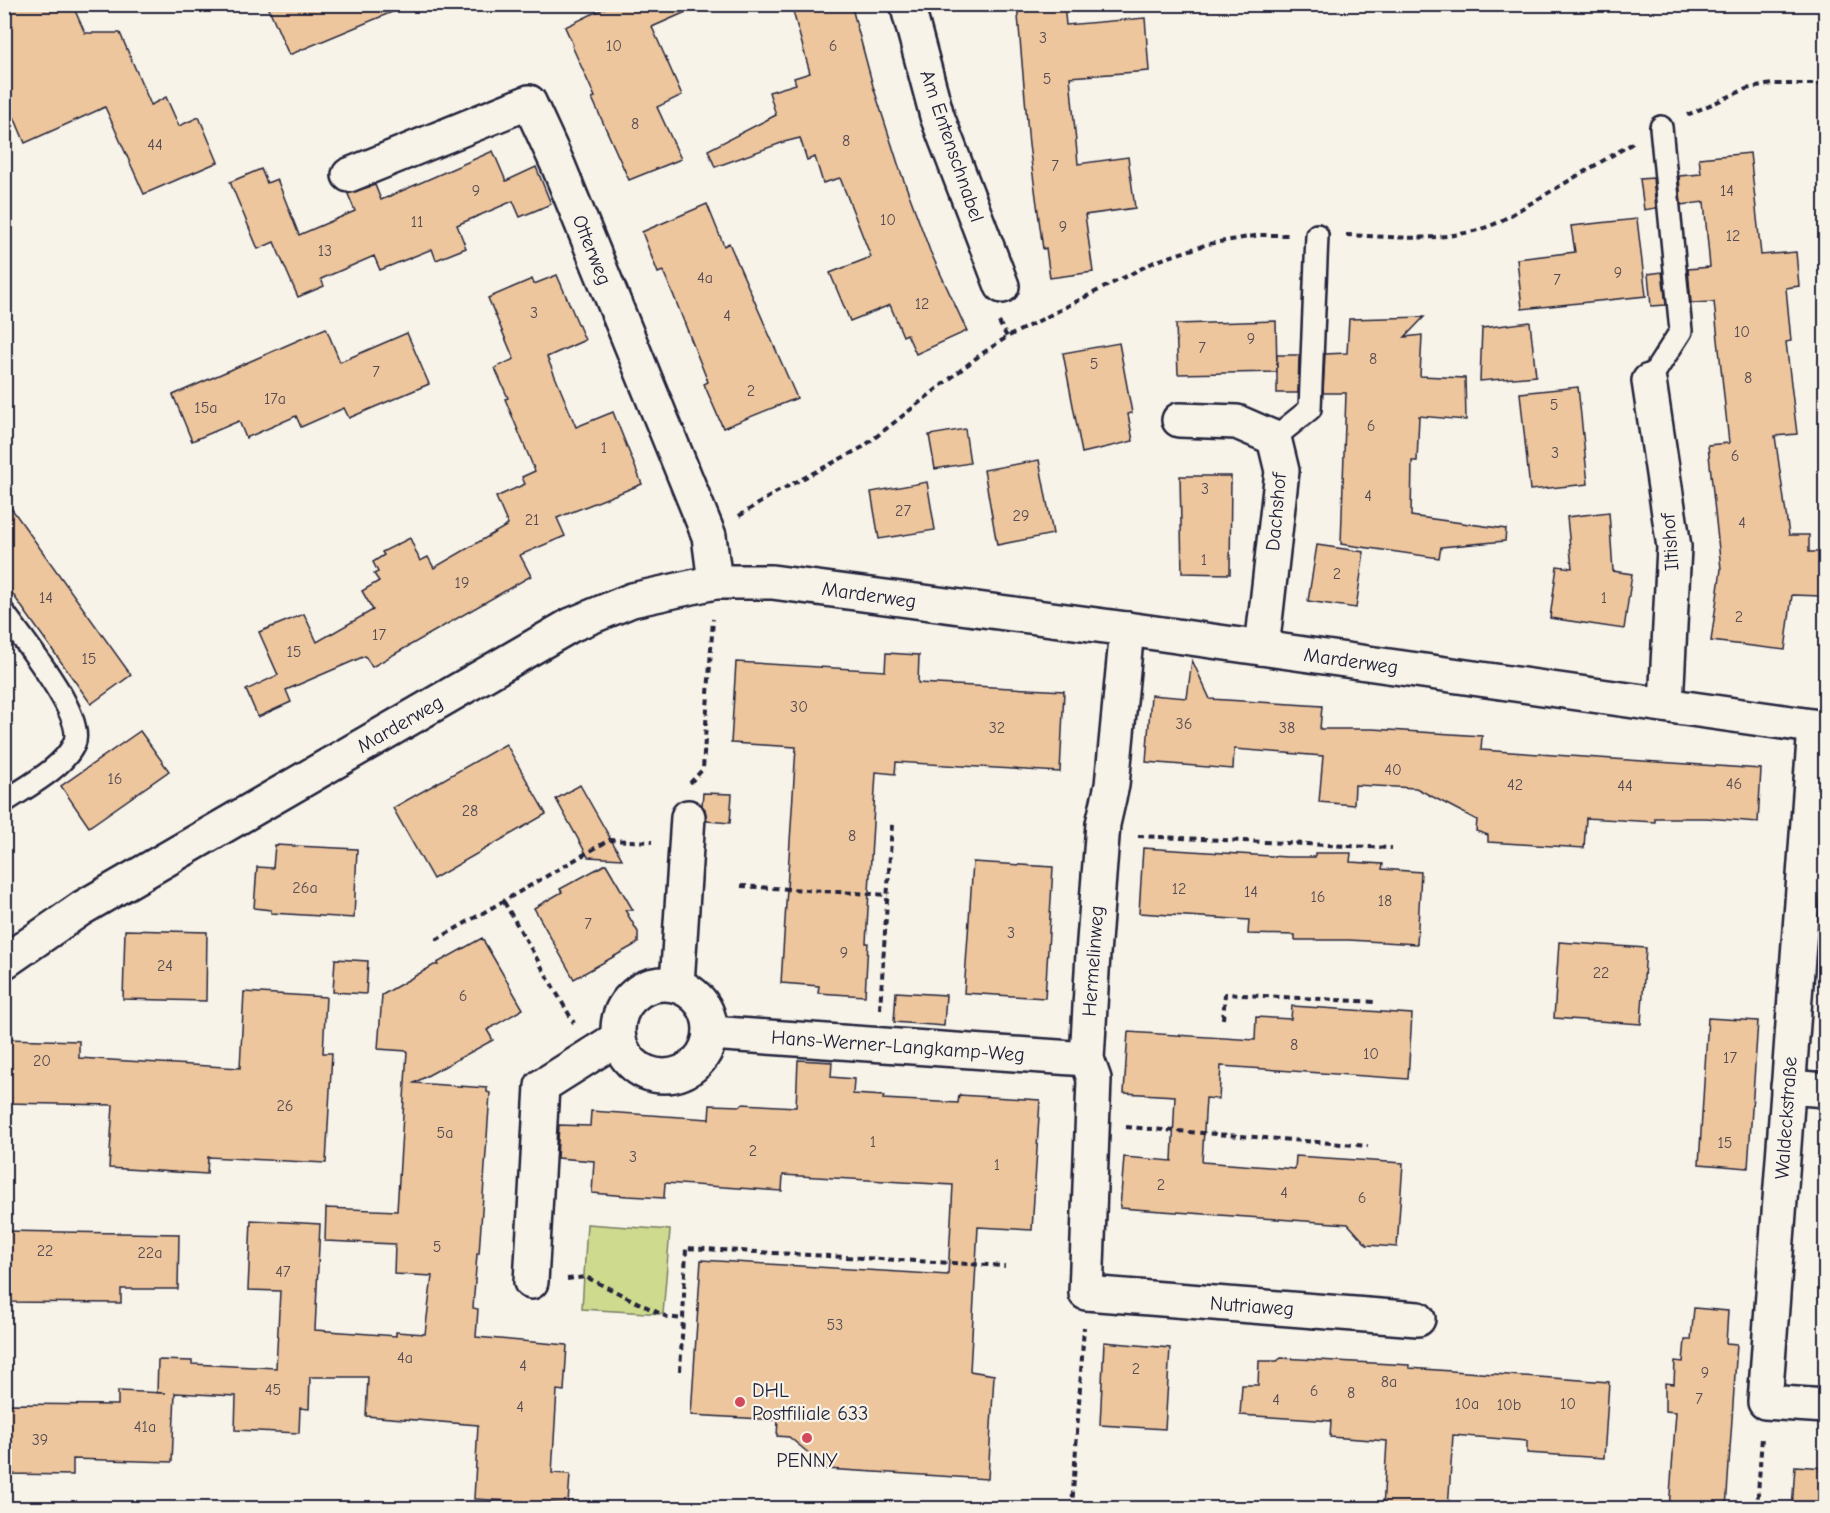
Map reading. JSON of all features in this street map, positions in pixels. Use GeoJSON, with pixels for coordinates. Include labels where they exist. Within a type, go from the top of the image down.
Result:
{"type":"FeatureCollection","features":[{"type":"Feature","properties":{"kind":"street","name":"Am Entenschnabel"},"geometry":{"type":"LineString","coordinates":[[907,4],[937,116],[1002,286]]}},
{"type":"Feature","properties":{"kind":"street","name":"Otterweg"},"geometry":{"type":"LineString","coordinates":[[349,175],[529,102],[558,165],[709,536],[715,582]]}},
{"type":"Feature","properties":{"kind":"street","name":"Iltishof"},"geometry":{"type":"LineString","coordinates":[[1649,381],[1674,547],[1666,704]]}},
{"type":"Feature","properties":{"kind":"street"},"geometry":{"type":"LineString","coordinates":[[1179,420],[1237,422],[1274,438]]}},
{"type":"Feature","properties":{"kind":"street","name":"Dachshof"},"geometry":{"type":"LineString","coordinates":[[1262,648],[1282,471],[1274,438]]}},
{"type":"Feature","properties":{"kind":"street","name":"Marderweg"},"geometry":{"type":"LineString","coordinates":[[4,962],[81,908],[571,625],[632,600],[715,582],[772,582],[1666,704],[1820,728]]}},
{"type":"Feature","properties":{"kind":"street","name":"Hermelinweg"},"geometry":{"type":"LineString","coordinates":[[1085,1307],[1094,1079],[1087,1059],[1102,834],[1112,785],[1127,629]]}},
{"type":"Feature","properties":{"kind":"street","name":"Waldeckstraße"},"geometry":{"type":"LineString","coordinates":[[1765,1402],[1788,1087],[1820,728]]}},
{"type":"Feature","properties":{"kind":"street"},"geometry":{"type":"LineString","coordinates":[[677,984],[688,830]]}},
{"type":"Feature","properties":{"kind":"street"},"geometry":{"type":"LineString","coordinates":[[531,1282],[542,1086],[605,1046],[627,1001],[638,992],[655,984],[677,984],[695,996],[705,1010],[710,1034],[703,1056],[694,1065],[677,1075],[652,1075],[636,1068],[623,1054],[605,1046]]}},
{"type":"Feature","properties":{"kind":"street","name":"Hans-Werner-Langkamp-Weg"},"geometry":{"type":"LineString","coordinates":[[710,1034],[1087,1059]]}},
{"type":"Feature","properties":{"kind":"street"},"geometry":{"type":"LineString","coordinates":[[1788,1087],[1826,1090]]}},
{"type":"Feature","properties":{"kind":"street","name":"Nutriaweg"},"geometry":{"type":"LineString","coordinates":[[1085,1307],[1418,1319]]}},
{"type":"Feature","properties":{"kind":"street"},"geometry":{"type":"LineString","coordinates":[[1765,1402],[1826,1406]]}},
{"type":"Feature","properties":{"kind":"lane"},"geometry":{"type":"LineString","coordinates":[[1649,381],[1681,331],[1662,127]]}},
{"type":"Feature","properties":{"kind":"lane"},"geometry":{"type":"LineString","coordinates":[[1274,438],[1310,409],[1317,235]]}},
{"type":"Feature","properties":{"kind":"lane"},"geometry":{"type":"LineString","coordinates":[[4,613],[69,709],[74,726],[75,742],[61,763],[4,802]]}},
{"type":"Feature","properties":{"kind":"path"},"geometry":{"type":"LineString","coordinates":[[709,536],[775,493],[863,447],[980,355],[1007,337],[1154,262],[1209,244],[1260,235],[1423,237],[1479,231],[1499,222],[1662,127],[1746,89],[1772,84],[1826,84]]}},
{"type":"Feature","properties":{"kind":"path"},"geometry":{"type":"LineString","coordinates":[[436,940],[609,840],[688,830],[690,783],[703,769],[715,582]]}},
{"type":"Feature","properties":{"kind":"path"},"geometry":{"type":"LineString","coordinates":[[878,1044],[892,824]]}},
{"type":"Feature","properties":{"kind":"path"},"geometry":{"type":"LineString","coordinates":[[1102,834],[1392,848]]}},
{"type":"Feature","properties":{"kind":"path"},"geometry":{"type":"LineString","coordinates":[[741,886],[888,895]]}},
{"type":"Feature","properties":{"kind":"path"},"geometry":{"type":"LineString","coordinates":[[504,902],[605,1046]]}},
{"type":"Feature","properties":{"kind":"path"},"geometry":{"type":"LineString","coordinates":[[1223,1019],[1225,994],[1376,1002]]}},
{"type":"Feature","properties":{"kind":"path"},"geometry":{"type":"LineString","coordinates":[[1093,1124],[1368,1146]]}},
{"type":"Feature","properties":{"kind":"path"},"geometry":{"type":"LineString","coordinates":[[680,1371],[686,1248],[1005,1266]]}},
{"type":"Feature","properties":{"kind":"path"},"geometry":{"type":"LineString","coordinates":[[531,1282],[586,1277],[668,1317],[683,1318]]}},
{"type":"Feature","properties":{"kind":"path"},"geometry":{"type":"LineString","coordinates":[[1072,1509],[1085,1307]]}},
{"type":"Feature","properties":{"kind":"path"},"geometry":{"type":"LineString","coordinates":[[1757,1509],[1765,1402]]}},
{"type":"Feature","properties":{"kind":"green space"},"geometry":{"type":"Polygon","coordinates":[[[587,1224],[670,1230],[663,1314],[582,1309],[587,1224]]]}},
{"type":"Feature","properties":{"kind":"building"},"geometry":{"type":"Polygon","coordinates":[[[22,4],[72,4],[85,33],[120,33],[151,105],[166,97],[179,126],[199,117],[218,162],[144,194],[105,107],[25,143],[4,93],[4,12],[22,4]]]}},
{"type":"Feature","properties":{"kind":"building"},"geometry":{"type":"Polygon","coordinates":[[[267,4],[409,4],[409,5],[289,55],[267,4]]]}},
{"type":"Feature","properties":{"kind":"building"},"geometry":{"type":"Polygon","coordinates":[[[613,4],[704,4],[652,27],[682,95],[657,107],[681,159],[629,180],[592,98],[595,97],[565,27],[613,4]]]}},
{"type":"Feature","properties":{"kind":"building"},"geometry":{"type":"Polygon","coordinates":[[[791,4],[851,4],[873,86],[900,170],[930,251],[967,331],[916,354],[907,334],[903,336],[890,305],[850,321],[830,273],[871,257],[840,178],[823,183],[815,157],[807,160],[800,138],[715,167],[708,150],[776,115],[769,92],[796,84],[794,78],[810,73],[791,4]]]}},
{"type":"Feature","properties":{"kind":"building"},"geometry":{"type":"Polygon","coordinates":[[[1017,4],[1064,4],[1066,25],[1145,18],[1149,71],[1070,77],[1078,164],[1128,157],[1135,208],[1085,215],[1093,272],[1050,278],[1046,248],[1043,249],[1029,145],[1017,4]]]}},
{"type":"Feature","properties":{"kind":"building"},"geometry":{"type":"Polygon","coordinates":[[[493,151],[506,181],[536,167],[551,204],[520,217],[513,201],[457,225],[466,248],[436,260],[432,249],[380,270],[374,256],[321,279],[324,286],[298,297],[274,242],[258,249],[230,182],[261,169],[267,183],[277,179],[299,235],[355,211],[348,194],[350,193],[375,185],[381,200],[493,151]]]}},
{"type":"Feature","properties":{"kind":"building"},"geometry":{"type":"Polygon","coordinates":[[[1750,153],[1761,255],[1796,252],[1799,286],[1786,288],[1791,341],[1786,342],[1797,434],[1775,436],[1789,535],[1809,535],[1809,552],[1823,552],[1822,596],[1792,595],[1785,650],[1711,641],[1721,569],[1708,445],[1729,443],[1714,302],[1691,303],[1688,269],[1710,267],[1704,202],[1681,205],[1679,176],[1701,174],[1699,158],[1750,153]]]}},
{"type":"Feature","properties":{"kind":"building"},"geometry":{"type":"Polygon","coordinates":[[[1653,178],[1656,208],[1644,210],[1640,179],[1653,178]]]}},
{"type":"Feature","properties":{"kind":"building"},"geometry":{"type":"Polygon","coordinates":[[[707,204],[724,246],[729,243],[797,398],[723,428],[704,384],[708,382],[673,294],[663,271],[658,273],[642,232],[707,204]]]}},
{"type":"Feature","properties":{"kind":"building"},"geometry":{"type":"Polygon","coordinates":[[[1637,219],[1646,296],[1522,309],[1517,259],[1575,252],[1571,226],[1637,219]]]}},
{"type":"Feature","properties":{"kind":"building"},"geometry":{"type":"Polygon","coordinates":[[[1662,272],[1666,305],[1651,306],[1648,274],[1662,272]]]}},
{"type":"Feature","properties":{"kind":"building"},"geometry":{"type":"Polygon","coordinates":[[[557,275],[585,340],[547,357],[576,427],[613,412],[642,484],[557,518],[565,536],[520,555],[531,576],[372,667],[365,656],[286,690],[291,702],[258,717],[246,690],[278,675],[259,632],[304,614],[317,642],[373,610],[362,591],[379,581],[374,574],[378,572],[373,562],[384,555],[382,552],[410,538],[420,561],[428,557],[434,568],[508,525],[496,497],[525,484],[522,477],[535,471],[505,399],[508,398],[495,368],[514,359],[488,298],[532,279],[534,284],[557,275]]]}},
{"type":"Feature","properties":{"kind":"building"},"geometry":{"type":"Polygon","coordinates":[[[1424,317],[1405,337],[1422,335],[1420,376],[1465,378],[1466,420],[1419,416],[1417,461],[1412,461],[1411,516],[1506,529],[1505,541],[1441,547],[1439,558],[1341,544],[1346,393],[1323,393],[1325,354],[1347,353],[1349,319],[1424,317]]]}},
{"type":"Feature","properties":{"kind":"building"},"geometry":{"type":"Polygon","coordinates":[[[1276,321],[1277,372],[1178,374],[1176,324],[1276,321]]]}},
{"type":"Feature","properties":{"kind":"building"},"geometry":{"type":"Polygon","coordinates":[[[1530,322],[1536,376],[1480,381],[1482,328],[1530,322]]]}},
{"type":"Feature","properties":{"kind":"building"},"geometry":{"type":"Polygon","coordinates":[[[326,328],[340,362],[407,333],[429,384],[349,418],[344,408],[301,427],[296,416],[246,438],[239,421],[192,441],[173,395],[326,328]]]}},
{"type":"Feature","properties":{"kind":"building"},"geometry":{"type":"Polygon","coordinates":[[[1119,343],[1132,413],[1128,414],[1133,441],[1082,453],[1063,353],[1119,343]]]}},
{"type":"Feature","properties":{"kind":"building"},"geometry":{"type":"Polygon","coordinates":[[[1277,355],[1299,355],[1298,393],[1277,393],[1277,355]]]}},
{"type":"Feature","properties":{"kind":"building"},"geometry":{"type":"Polygon","coordinates":[[[1578,387],[1588,484],[1530,490],[1520,393],[1578,387]]]}},
{"type":"Feature","properties":{"kind":"building"},"geometry":{"type":"Polygon","coordinates":[[[965,429],[970,463],[935,469],[929,435],[965,429]]]}},
{"type":"Feature","properties":{"kind":"building"},"geometry":{"type":"Polygon","coordinates":[[[1039,460],[1053,534],[997,545],[984,470],[1039,460]]]}},
{"type":"Feature","properties":{"kind":"building"},"geometry":{"type":"Polygon","coordinates":[[[1180,476],[1231,476],[1230,574],[1182,573],[1180,476]]]}},
{"type":"Feature","properties":{"kind":"building"},"geometry":{"type":"Polygon","coordinates":[[[927,482],[935,530],[879,539],[871,492],[927,482]]]}},
{"type":"Feature","properties":{"kind":"building"},"geometry":{"type":"Polygon","coordinates":[[[4,498],[131,675],[91,704],[4,582],[4,498]]]}},
{"type":"Feature","properties":{"kind":"building"},"geometry":{"type":"Polygon","coordinates":[[[1609,512],[1613,571],[1632,574],[1624,629],[1550,618],[1557,566],[1572,568],[1567,517],[1609,512]]]}},
{"type":"Feature","properties":{"kind":"building"},"geometry":{"type":"Polygon","coordinates":[[[1317,545],[1364,552],[1356,608],[1308,601],[1317,545]]]}},
{"type":"Feature","properties":{"kind":"building"},"geometry":{"type":"Polygon","coordinates":[[[886,653],[919,655],[918,683],[1064,691],[1060,772],[896,762],[895,774],[876,772],[865,996],[818,993],[819,986],[781,983],[796,747],[731,743],[736,662],[885,671],[886,653]]]}},
{"type":"Feature","properties":{"kind":"building"},"geometry":{"type":"Polygon","coordinates":[[[1192,660],[1210,699],[1322,706],[1320,729],[1373,729],[1482,736],[1481,750],[1761,769],[1758,822],[1706,818],[1655,818],[1655,822],[1586,818],[1584,848],[1488,842],[1488,835],[1476,831],[1477,820],[1416,788],[1355,785],[1354,805],[1319,802],[1323,756],[1234,749],[1233,769],[1146,762],[1151,695],[1187,698],[1192,660]]]}},
{"type":"Feature","properties":{"kind":"building"},"geometry":{"type":"Polygon","coordinates":[[[140,731],[169,771],[89,827],[61,786],[140,731]]]}},
{"type":"Feature","properties":{"kind":"building"},"geometry":{"type":"Polygon","coordinates":[[[506,744],[546,814],[433,879],[393,808],[506,744]]]}},
{"type":"Feature","properties":{"kind":"building"},"geometry":{"type":"Polygon","coordinates":[[[580,785],[622,859],[588,857],[556,799],[580,785]]]}},
{"type":"Feature","properties":{"kind":"building"},"geometry":{"type":"Polygon","coordinates":[[[703,793],[732,794],[730,823],[707,821],[705,809],[702,806],[703,793]]]}},
{"type":"Feature","properties":{"kind":"building"},"geometry":{"type":"Polygon","coordinates":[[[275,845],[357,849],[354,918],[271,913],[271,910],[254,908],[257,867],[273,868],[275,845]]]}},
{"type":"Feature","properties":{"kind":"building"},"geometry":{"type":"Polygon","coordinates":[[[1143,848],[1287,857],[1315,857],[1315,853],[1351,853],[1350,862],[1383,864],[1382,869],[1421,872],[1417,944],[1295,940],[1295,935],[1248,934],[1249,920],[1139,913],[1143,848]]]}},
{"type":"Feature","properties":{"kind":"building"},"geometry":{"type":"Polygon","coordinates":[[[973,862],[1053,867],[1045,998],[964,993],[973,862]]]}},
{"type":"Feature","properties":{"kind":"building"},"geometry":{"type":"Polygon","coordinates":[[[606,864],[633,910],[625,910],[638,932],[638,943],[574,979],[534,908],[562,892],[560,889],[606,864]]]}},
{"type":"Feature","properties":{"kind":"building"},"geometry":{"type":"Polygon","coordinates":[[[125,930],[207,932],[206,1001],[123,999],[125,930]]]}},
{"type":"Feature","properties":{"kind":"building"},"geometry":{"type":"Polygon","coordinates":[[[482,938],[523,1009],[487,1030],[493,1040],[414,1083],[487,1088],[487,1092],[490,1093],[473,1308],[478,1309],[476,1337],[567,1345],[564,1391],[557,1390],[552,1473],[570,1474],[568,1504],[474,1499],[478,1425],[366,1416],[368,1377],[310,1377],[309,1409],[300,1408],[299,1433],[235,1430],[236,1396],[175,1393],[172,1462],[73,1459],[73,1475],[7,1474],[8,1404],[118,1405],[118,1391],[157,1393],[158,1360],[276,1368],[280,1291],[248,1290],[251,1220],[320,1224],[315,1330],[396,1336],[396,1332],[425,1334],[432,1276],[394,1274],[395,1244],[325,1241],[326,1208],[397,1211],[407,1051],[378,1049],[382,995],[482,938]]]}},
{"type":"Feature","properties":{"kind":"building"},"geometry":{"type":"Polygon","coordinates":[[[1559,942],[1646,948],[1641,1024],[1554,1018],[1559,942]]]}},
{"type":"Feature","properties":{"kind":"building"},"geometry":{"type":"Polygon","coordinates":[[[335,959],[368,961],[366,994],[333,992],[335,959]]]}},
{"type":"Feature","properties":{"kind":"building"},"geometry":{"type":"Polygon","coordinates":[[[244,992],[326,997],[323,1053],[332,1053],[326,1163],[208,1157],[207,1174],[109,1168],[113,1105],[4,1103],[5,1039],[79,1041],[79,1058],[240,1068],[244,992]]]}},
{"type":"Feature","properties":{"kind":"building"},"geometry":{"type":"Polygon","coordinates":[[[896,992],[946,995],[944,1026],[894,1022],[896,992]]]}},
{"type":"Feature","properties":{"kind":"building"},"geometry":{"type":"Polygon","coordinates":[[[1292,1006],[1412,1014],[1408,1079],[1221,1066],[1219,1099],[1206,1098],[1202,1162],[1295,1169],[1296,1156],[1403,1163],[1397,1247],[1367,1245],[1348,1224],[1120,1208],[1124,1157],[1172,1161],[1175,1096],[1124,1093],[1128,1032],[1255,1040],[1256,1017],[1291,1019],[1292,1006]]]}},
{"type":"Feature","properties":{"kind":"building"},"geometry":{"type":"Polygon","coordinates":[[[1708,1018],[1758,1021],[1748,1168],[1699,1164],[1708,1018]]]}},
{"type":"Feature","properties":{"kind":"building"},"geometry":{"type":"Polygon","coordinates":[[[798,1060],[832,1062],[831,1077],[854,1079],[853,1094],[884,1096],[883,1099],[958,1103],[959,1095],[1040,1100],[1032,1230],[978,1227],[970,1371],[994,1375],[988,1479],[810,1468],[811,1455],[789,1437],[777,1436],[778,1420],[691,1415],[701,1260],[948,1275],[953,1185],[783,1175],[782,1191],[665,1183],[664,1198],[627,1196],[592,1193],[594,1161],[557,1158],[559,1125],[590,1126],[591,1111],[709,1119],[710,1105],[796,1107],[798,1060]]]}},
{"type":"Feature","properties":{"kind":"building"},"geometry":{"type":"Polygon","coordinates":[[[4,1231],[179,1234],[178,1289],[121,1289],[121,1303],[4,1302],[4,1231]]]}},
{"type":"Feature","properties":{"kind":"building"},"geometry":{"type":"Polygon","coordinates":[[[1694,1308],[1728,1311],[1726,1343],[1737,1344],[1726,1509],[1669,1509],[1676,1412],[1665,1411],[1665,1383],[1674,1384],[1675,1361],[1683,1362],[1685,1340],[1691,1340],[1694,1308]]]}},
{"type":"Feature","properties":{"kind":"building"},"geometry":{"type":"Polygon","coordinates":[[[1104,1342],[1170,1348],[1165,1429],[1100,1425],[1104,1342]]]}},
{"type":"Feature","properties":{"kind":"building"},"geometry":{"type":"Polygon","coordinates":[[[1281,1358],[1409,1365],[1409,1368],[1609,1382],[1604,1458],[1527,1453],[1527,1441],[1453,1435],[1448,1509],[1383,1509],[1387,1441],[1330,1437],[1331,1421],[1240,1415],[1242,1385],[1258,1385],[1259,1361],[1277,1361],[1281,1358]]]}},
{"type":"Feature","properties":{"kind":"building"},"geometry":{"type":"Polygon","coordinates":[[[1795,1466],[1826,1468],[1826,1509],[1792,1509],[1795,1466]]]}},
{"type":"Feature","properties":{"kind":"place","name":"DHL Postfiliale 633"},"geometry":{"type":"Point","coordinates":[740,1402]}},
{"type":"Feature","properties":{"kind":"place","name":"PENNY"},"geometry":{"type":"Point","coordinates":[807,1438]}}]}
